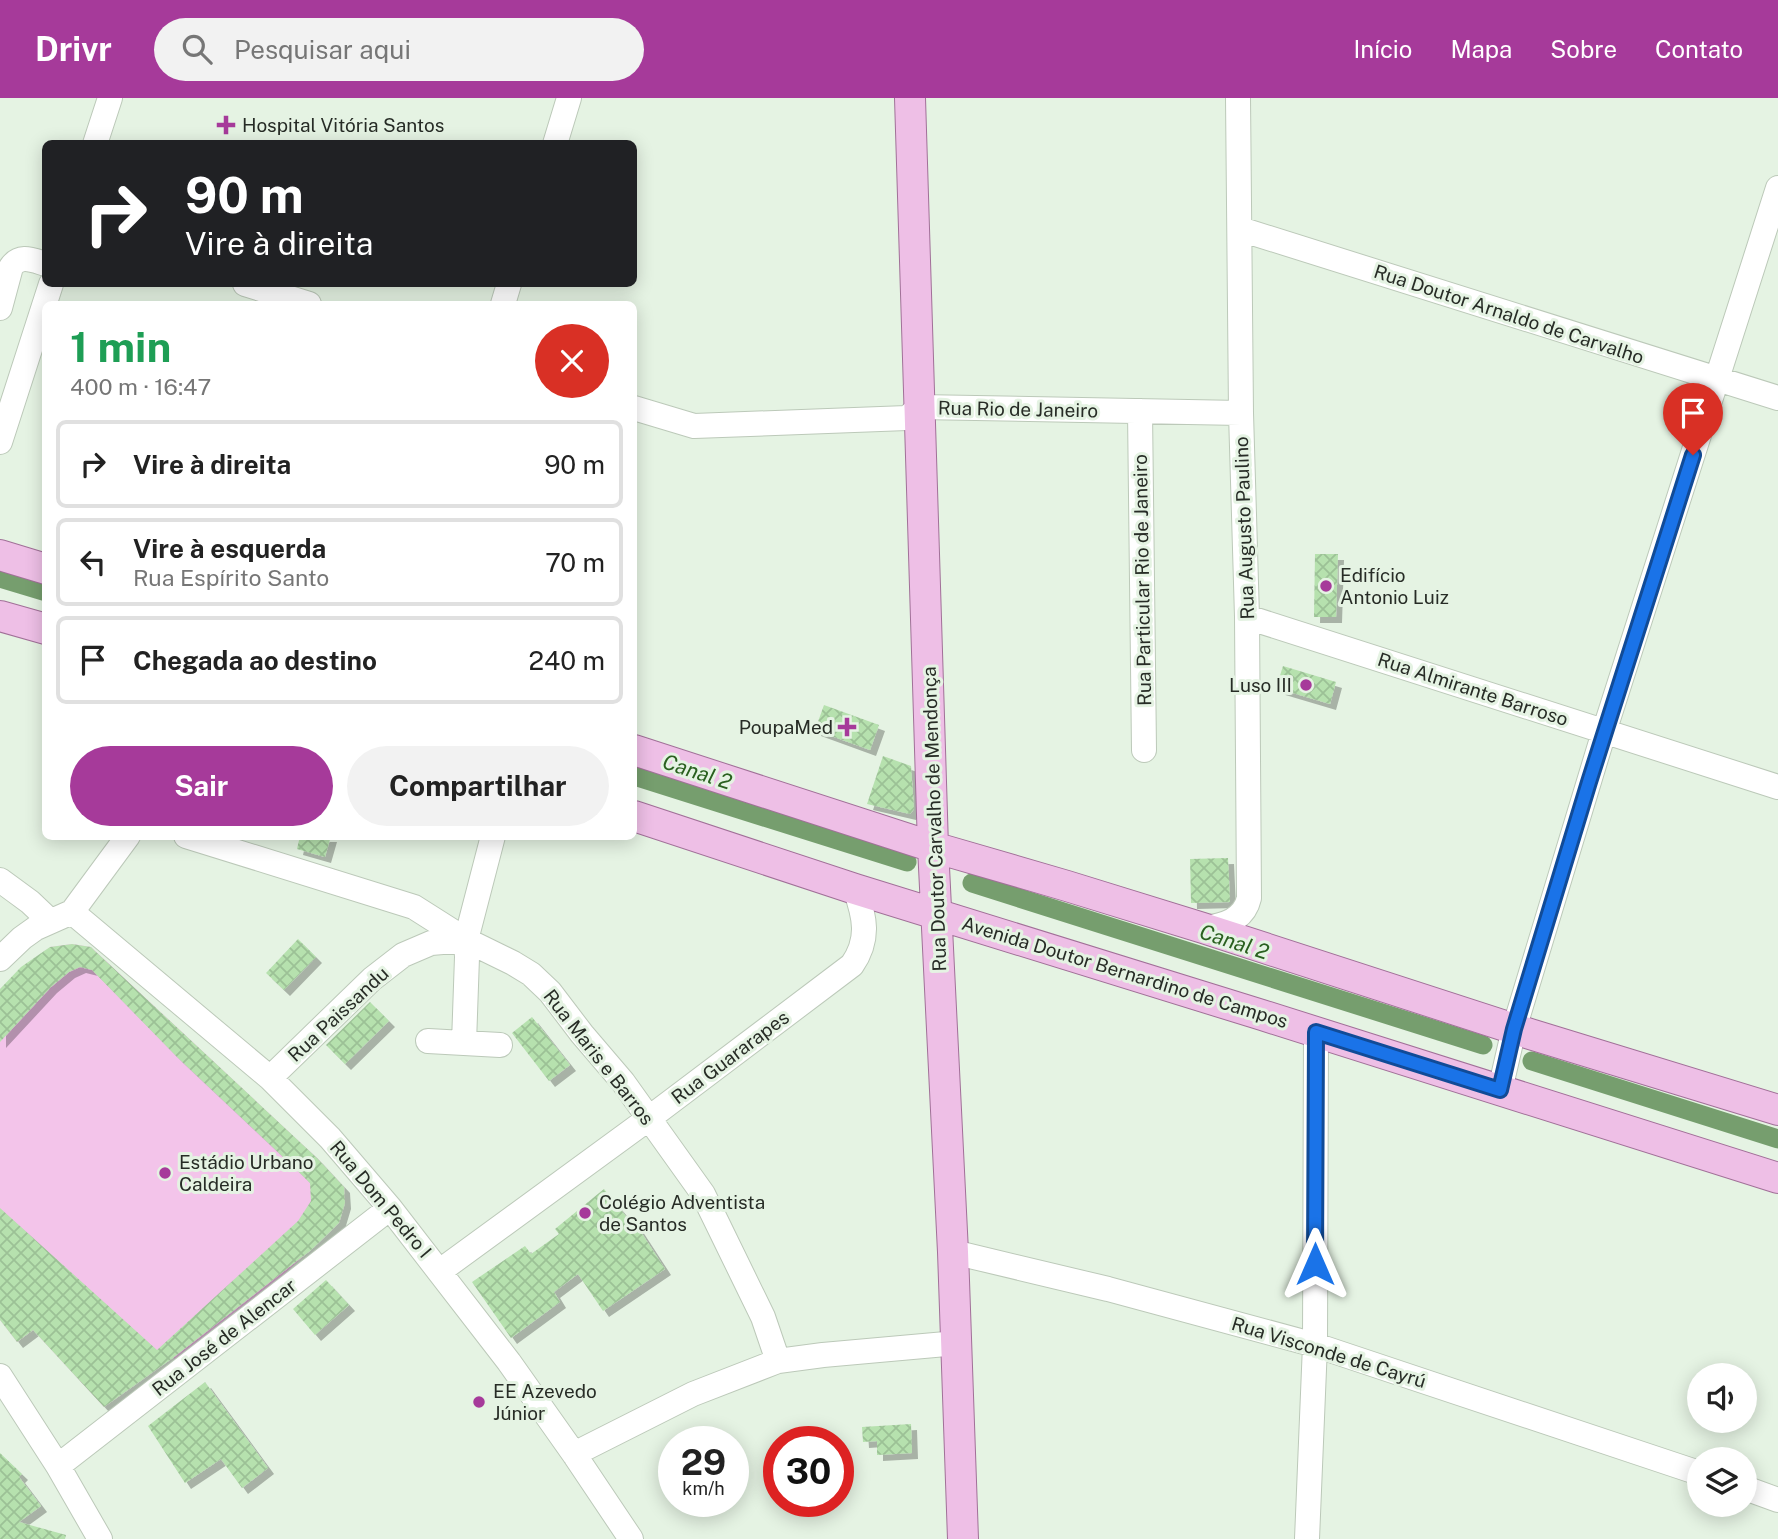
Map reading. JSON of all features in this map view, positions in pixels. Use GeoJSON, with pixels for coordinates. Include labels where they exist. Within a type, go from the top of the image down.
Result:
{"type":"FeatureCollection","features":[{"type":"Feature","properties":{"kind":"main road","name":"Rua Doutor Carvalho de Mendonça"},"geometry":{"type":"LineString","coordinates":[[909,98],[933,847],[957,1343],[963,1539]]}},
{"type":"Feature","properties":{"kind":"main road"},"geometry":{"type":"LineString","coordinates":[[0,555],[42,568]]}},
{"type":"Feature","properties":{"kind":"main road"},"geometry":{"type":"LineString","coordinates":[[0,616],[42,628]]}},
{"type":"Feature","properties":{"kind":"main road"},"geometry":{"type":"LineString","coordinates":[[637,751],[933,847],[1203,928],[1514,1029],[1778,1110]]}},
{"type":"Feature","properties":{"kind":"main road","name":"Avenida Doutor Bernardino de Campos"},"geometry":{"type":"LineString","coordinates":[[637,817],[855,889],[1778,1178]]}},
{"type":"Feature","properties":{"kind":"street"},"geometry":{"type":"LineString","coordinates":[[96,140],[110,98]]}},
{"type":"Feature","properties":{"kind":"street"},"geometry":{"type":"LineString","coordinates":[[556,140],[569,98]]}},
{"type":"Feature","properties":{"kind":"street","name":"Rua Augusto Paulino"},"geometry":{"type":"LineString","coordinates":[[1203,928],[1231,922],[1243,912],[1249,898],[1238,98]]}},
{"type":"Feature","properties":{"kind":"street"},"geometry":{"type":"LineString","coordinates":[[1500,1090],[1514,1029],[1604,732],[1778,188]]}},
{"type":"Feature","properties":{"kind":"street","name":"Rua Doutor Arnaldo de Carvalho"},"geometry":{"type":"LineString","coordinates":[[1240,229],[1778,398]]}},
{"type":"Feature","properties":{"kind":"street"},"geometry":{"type":"LineString","coordinates":[[0,308],[11,267],[15,262],[26,259],[42,263]]}},
{"type":"Feature","properties":{"kind":"street"},"geometry":{"type":"LineString","coordinates":[[255,287],[299,301]]}},
{"type":"Feature","properties":{"kind":"street"},"geometry":{"type":"LineString","coordinates":[[0,443],[42,312]]}},
{"type":"Feature","properties":{"kind":"street","name":"Rua Rio de Janeiro"},"geometry":{"type":"LineString","coordinates":[[637,409],[694,426],[907,418],[919,407],[1241,413]]}},
{"type":"Feature","properties":{"kind":"street","name":"Rua Particular Rio de Janeiro"},"geometry":{"type":"LineString","coordinates":[[1140,411],[1144,750]]}},
{"type":"Feature","properties":{"kind":"street","name":"Rua Almirante Barroso"},"geometry":{"type":"LineString","coordinates":[[1247,617],[1778,787]]}},
{"type":"Feature","properties":{"kind":"street"},"geometry":{"type":"LineString","coordinates":[[0,959],[22,938],[61,916],[125,840]]}},
{"type":"Feature","properties":{"kind":"street","name":"Rua Maris e Barros"},"geometry":{"type":"LineString","coordinates":[[199,840],[414,906],[466,940],[531,974],[550,992],[623,1082],[703,1194],[763,1317],[778,1361]]}},
{"type":"Feature","properties":{"kind":"street"},"geometry":{"type":"LineString","coordinates":[[464,1043],[466,940],[492,840]]}},
{"type":"Feature","properties":{"kind":"street","name":"Rua Dom Pedro I"},"geometry":{"type":"LineString","coordinates":[[0,880],[30,902],[61,916],[270,1077],[330,1138],[390,1208],[509,1362],[631,1539]]}},
{"type":"Feature","properties":{"kind":"street","name":"Rua Guararapes"},"geometry":{"type":"LineString","coordinates":[[440,1271],[852,965],[864,942],[862,907],[855,889]]}},
{"type":"Feature","properties":{"kind":"street","name":"Rua Paissandu"},"geometry":{"type":"LineString","coordinates":[[270,1077],[372,979],[403,955],[431,943],[466,940]]}},
{"type":"Feature","properties":{"kind":"street"},"geometry":{"type":"LineString","coordinates":[[1307,1539],[1315,1345],[1316,1032]]}},
{"type":"Feature","properties":{"kind":"street"},"geometry":{"type":"LineString","coordinates":[[428,1041],[500,1045]]}},
{"type":"Feature","properties":{"kind":"street","name":"Rua José de Alencar"},"geometry":{"type":"LineString","coordinates":[[58,1466],[390,1208]]}},
{"type":"Feature","properties":{"kind":"street","name":"Rua Visconde de Cayrú"},"geometry":{"type":"LineString","coordinates":[[953,1252],[1108,1289],[1315,1345],[1687,1469]]}},
{"type":"Feature","properties":{"kind":"street"},"geometry":{"type":"LineString","coordinates":[[574,1454],[693,1394],[778,1361],[957,1343]]}},
{"type":"Feature","properties":{"kind":"street"},"geometry":{"type":"LineString","coordinates":[[0,1376],[58,1466],[100,1539]]}},
{"type":"Feature","properties":{"kind":"street"},"geometry":{"type":"LineString","coordinates":[[1757,1493],[1778,1500]]}},
{"type":"Feature","properties":{"kind":"street"},"geometry":{"type":"LineString","coordinates":[[76,1539],[85,1515]]}},
{"type":"Feature","properties":{"kind":"shaded area","name":"Estádio Urbano Caldeira"},"geometry":{"type":"Polygon","coordinates":[[[72,944],[91,947],[317,1158],[344,1187],[345,1203],[339,1223],[224,1330],[181,1366],[173,1357],[104,1407],[33,1330],[17,1342],[0,1320],[0,989],[50,947],[72,944]]]}},
{"type":"Feature","properties":{"kind":"building","name":"Edifício Antonio Luiz"},"geometry":{"type":"Polygon","coordinates":[[[1315,554],[1338,554],[1336,617],[1314,617],[1315,554]]]}},
{"type":"Feature","properties":{"kind":"building","name":"Luso III"},"geometry":{"type":"Polygon","coordinates":[[[1283,666],[1336,682],[1330,704],[1276,688],[1283,666]]]}},
{"type":"Feature","properties":{"kind":"building","name":"PoupaMed"},"geometry":{"type":"Polygon","coordinates":[[[824,705],[879,725],[870,750],[815,730],[824,705]]]}},
{"type":"Feature","properties":{"kind":"building"},"geometry":{"type":"Polygon","coordinates":[[[883,756],[911,766],[914,809],[910,814],[867,804],[883,756]]]}},
{"type":"Feature","properties":{"kind":"building"},"geometry":{"type":"Polygon","coordinates":[[[299,840],[330,840],[325,857],[297,849],[299,840]]]}},
{"type":"Feature","properties":{"kind":"building"},"geometry":{"type":"Polygon","coordinates":[[[1228,858],[1230,902],[1191,903],[1190,859],[1228,858]]]}},
{"type":"Feature","properties":{"kind":"building"},"geometry":{"type":"Polygon","coordinates":[[[298,939],[316,957],[284,990],[266,973],[298,939]]]}},
{"type":"Feature","properties":{"kind":"building"},"geometry":{"type":"Polygon","coordinates":[[[72,944],[91,947],[317,1158],[344,1187],[345,1203],[339,1223],[311,1250],[174,1357],[104,1407],[33,1330],[17,1342],[0,1320],[0,1208],[157,1350],[298,1221],[311,1201],[310,1183],[177,1057],[92,970],[80,967],[69,972],[51,987],[0,1042],[0,989],[21,967],[50,947],[72,944]]]}},
{"type":"Feature","properties":{"kind":"building"},"geometry":{"type":"Polygon","coordinates":[[[370,1002],[389,1021],[345,1064],[326,1045],[370,1002]]]}},
{"type":"Feature","properties":{"kind":"building"},"geometry":{"type":"Polygon","coordinates":[[[532,1017],[570,1065],[549,1081],[512,1033],[532,1017]]]}},
{"type":"Feature","properties":{"kind":"building"},"geometry":{"type":"Polygon","coordinates":[[[604,1189],[633,1225],[635,1223],[665,1269],[603,1311],[578,1274],[554,1292],[560,1302],[511,1338],[472,1282],[525,1246],[531,1254],[559,1234],[555,1229],[604,1189]]]}},
{"type":"Feature","properties":{"kind":"building"},"geometry":{"type":"Polygon","coordinates":[[[326,1280],[349,1305],[315,1335],[293,1309],[326,1280]]]}},
{"type":"Feature","properties":{"kind":"building"},"geometry":{"type":"Polygon","coordinates":[[[205,1382],[268,1468],[242,1488],[221,1459],[185,1483],[148,1426],[205,1382]]]}},
{"type":"Feature","properties":{"kind":"building"},"geometry":{"type":"Polygon","coordinates":[[[911,1424],[912,1453],[877,1455],[877,1441],[863,1442],[862,1427],[911,1424]]]}},
{"type":"Feature","properties":{"kind":"building"},"geometry":{"type":"Polygon","coordinates":[[[0,1453],[22,1474],[19,1477],[41,1506],[19,1522],[66,1535],[65,1539],[0,1539],[0,1453]]]}},
{"type":"Feature","properties":{"kind":"waterway","name":"Canal 2"},"geometry":{"type":"LineString","coordinates":[[0,578],[42,591]]}},
{"type":"Feature","properties":{"kind":"waterway","name":"Canal 2"},"geometry":{"type":"LineString","coordinates":[[637,777],[907,862]]}},
{"type":"Feature","properties":{"kind":"waterway","name":"Canal 2"},"geometry":{"type":"LineString","coordinates":[[972,883],[1483,1045]]}},
{"type":"Feature","properties":{"kind":"waterway","name":"Canal 2"},"geometry":{"type":"LineString","coordinates":[[1532,1061],[1778,1139]]}},
{"type":"Feature","properties":{"kind":"place","name":"Hospital Vitória Santos"},"geometry":{"type":"Point","coordinates":[226,125]}},
{"type":"Feature","properties":{"kind":"place","name":"Edifício Antonio Luiz"},"geometry":{"type":"Point","coordinates":[1326,586]}},
{"type":"Feature","properties":{"kind":"place","name":"Luso III"},"geometry":{"type":"Point","coordinates":[1306,685]}},
{"type":"Feature","properties":{"kind":"place","name":"PoupaMed"},"geometry":{"type":"Point","coordinates":[847,727]}},
{"type":"Feature","properties":{"kind":"place","name":"Estádio Urbano Caldeira"},"geometry":{"type":"Point","coordinates":[165,1173]}},
{"type":"Feature","properties":{"kind":"place","name":"Colégio Adventista de Santos"},"geometry":{"type":"Point","coordinates":[585,1213]}},
{"type":"Feature","properties":{"kind":"place","name":"EE Azevedo Júnior"},"geometry":{"type":"Point","coordinates":[479,1402]}},
{"type":"Feature","properties":{"kind":"route"},"geometry":{"type":"LineString","coordinates":[[1315,1264],[1316,1032],[1500,1090],[1514,1029],[1604,732],[1693,455]]}}]}
